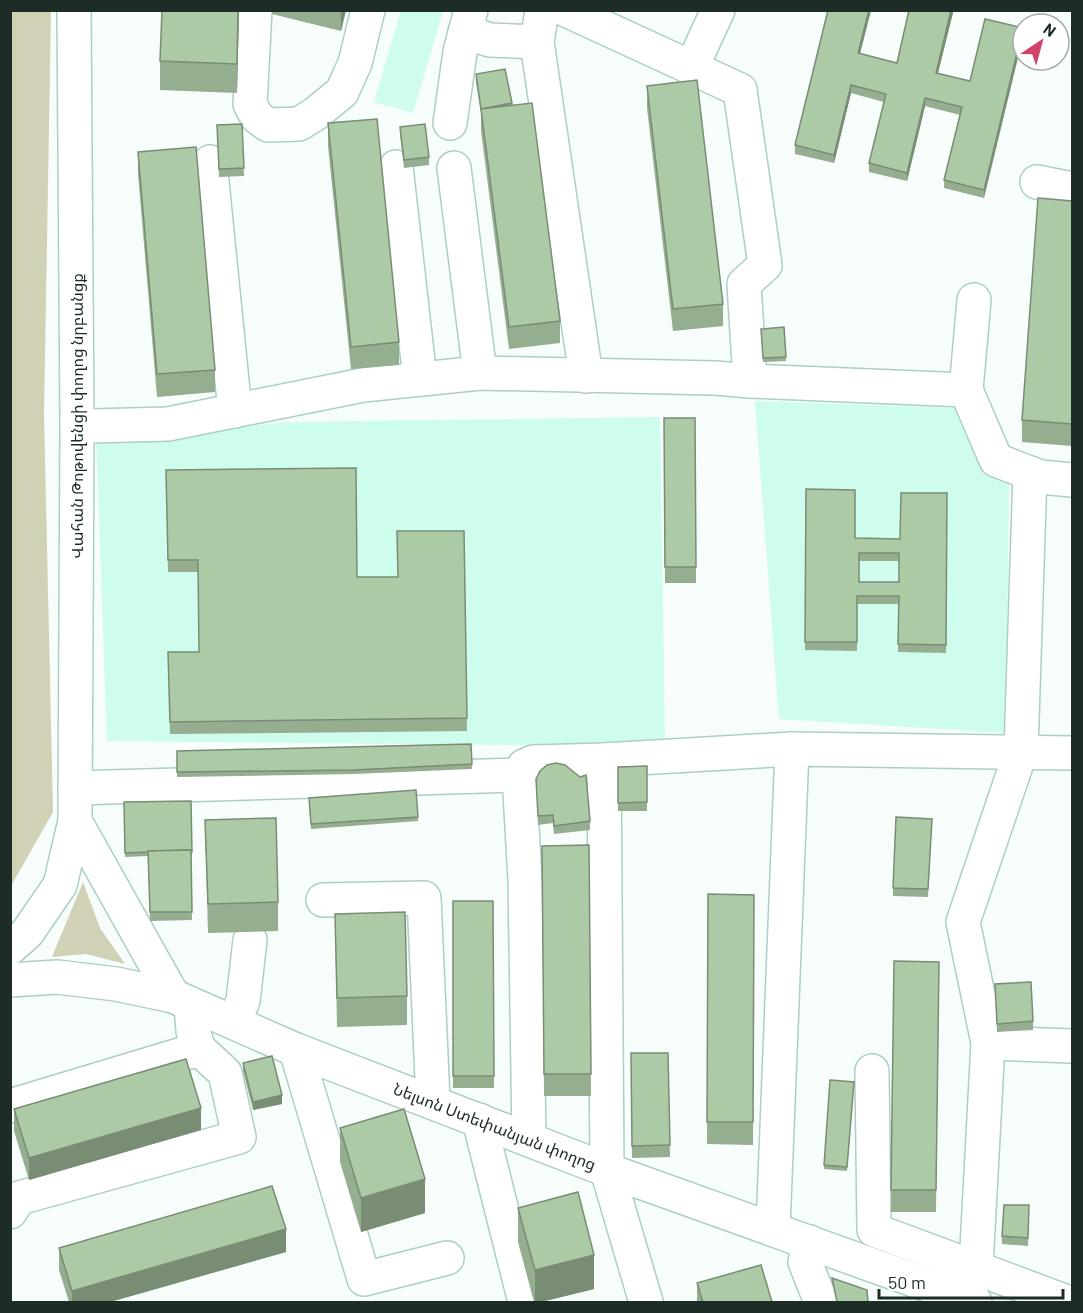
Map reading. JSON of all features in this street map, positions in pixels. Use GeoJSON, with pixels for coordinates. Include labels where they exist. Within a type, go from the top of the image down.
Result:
{"type":"FeatureCollection","features":[{"type":"Feature","properties":{"kind":"street","name":"Վահան Թոթովենցի փողոց նրբանցք"},"geometry":{"type":"LineString","coordinates":[[10,948],[27,933],[60,885],[75,821],[77,424],[74,10]]}},
{"type":"Feature","properties":{"kind":"street"},"geometry":{"type":"LineString","coordinates":[[255,10],[250,104],[257,117],[268,125],[281,126],[299,124],[342,92],[355,63],[368,10]]}},
{"type":"Feature","properties":{"kind":"street"},"geometry":{"type":"LineString","coordinates":[[542,10],[537,42],[586,376]]}},
{"type":"Feature","properties":{"kind":"street"},"geometry":{"type":"LineString","coordinates":[[567,10],[603,18],[691,69],[740,90],[765,265],[744,284],[750,381]]}},
{"type":"Feature","properties":{"kind":"street"},"geometry":{"type":"LineString","coordinates":[[691,69],[718,10]]}},
{"type":"Feature","properties":{"kind":"street"},"geometry":{"type":"LineString","coordinates":[[468,21],[490,40],[537,42]]}},
{"type":"Feature","properties":{"kind":"street"},"geometry":{"type":"LineString","coordinates":[[450,123],[468,21]]}},
{"type":"Feature","properties":{"kind":"street"},"geometry":{"type":"LineString","coordinates":[[210,162],[235,411]]}},
{"type":"Feature","properties":{"kind":"street"},"geometry":{"type":"LineString","coordinates":[[396,167],[420,379]]}},
{"type":"Feature","properties":{"kind":"street"},"geometry":{"type":"LineString","coordinates":[[454,168],[480,373]]}},
{"type":"Feature","properties":{"kind":"street"},"geometry":{"type":"LineString","coordinates":[[1037,182],[1072,189]]}},
{"type":"Feature","properties":{"kind":"street"},"geometry":{"type":"LineString","coordinates":[[974,300],[966,390],[996,460],[1040,477],[1072,480]]}},
{"type":"Feature","properties":{"kind":"street"},"geometry":{"type":"LineString","coordinates":[[77,424],[92,426],[168,424],[363,385],[480,373],[715,378],[966,390]]}},
{"type":"Feature","properties":{"kind":"street"},"geometry":{"type":"LineString","coordinates":[[976,1267],[988,1043],[963,922],[1021,752],[1030,473]]}},
{"type":"Feature","properties":{"kind":"street"},"geometry":{"type":"LineString","coordinates":[[773,1229],[792,748]]}},
{"type":"Feature","properties":{"kind":"street"},"geometry":{"type":"LineString","coordinates":[[529,1139],[524,851],[519,775],[524,766],[533,762],[604,760],[792,748],[1072,753]]}},
{"type":"Feature","properties":{"kind":"street"},"geometry":{"type":"LineString","coordinates":[[604,760],[607,1170],[646,1302]]}},
{"type":"Feature","properties":{"kind":"street"},"geometry":{"type":"LineString","coordinates":[[75,788],[519,775]]}},
{"type":"Feature","properties":{"kind":"street","name":"Վահան Թոթովենցի փողոց նրբանցք"},"geometry":{"type":"LineString","coordinates":[[75,821],[182,1000]]}},
{"type":"Feature","properties":{"kind":"street"},"geometry":{"type":"LineString","coordinates":[[524,851],[604,847]]}},
{"type":"Feature","properties":{"kind":"street"},"geometry":{"type":"LineString","coordinates":[[323,900],[424,898],[433,1101]]}},
{"type":"Feature","properties":{"kind":"street"},"geometry":{"type":"LineString","coordinates":[[234,1022],[243,1001],[250,940]]}},
{"type":"Feature","properties":{"kind":"street","name":"Նելսոն Ստեփանյան փողոց"},"geometry":{"type":"LineString","coordinates":[[10,980],[57,977],[116,984],[182,1000],[296,1050],[607,1170],[975,1302]]}},
{"type":"Feature","properties":{"kind":"street"},"geometry":{"type":"LineString","coordinates":[[10,1212],[19,1198],[239,1137],[225,1073],[199,1048],[182,1000]]}},
{"type":"Feature","properties":{"kind":"street"},"geometry":{"type":"LineString","coordinates":[[988,1043],[1072,1046]]}},
{"type":"Feature","properties":{"kind":"street"},"geometry":{"type":"LineString","coordinates":[[10,1106],[199,1048]]}},
{"type":"Feature","properties":{"kind":"street"},"geometry":{"type":"LineString","coordinates":[[296,1050],[364,1279],[447,1258]]}},
{"type":"Feature","properties":{"kind":"street"},"geometry":{"type":"LineString","coordinates":[[865,1262],[874,1230],[872,1071]]}},
{"type":"Feature","properties":{"kind":"street"},"geometry":{"type":"LineString","coordinates":[[479,1120],[525,1302]]}},
{"type":"Feature","properties":{"kind":"street"},"geometry":{"type":"LineString","coordinates":[[874,1230],[1066,1302]]}},
{"type":"Feature","properties":{"kind":"street"},"geometry":{"type":"LineString","coordinates":[[810,1242],[805,1262],[821,1302]]}},
{"type":"Feature","properties":{"kind":"shaded area"},"geometry":{"type":"Polygon","coordinates":[[[10,11],[51,11],[44,414],[53,812],[11,886],[10,11]]]}},
{"type":"Feature","properties":{"kind":"shaded area"},"geometry":{"type":"Polygon","coordinates":[[[401,11],[443,11],[413,113],[374,102],[401,11]]]}},
{"type":"Feature","properties":{"kind":"shaded area"},"geometry":{"type":"Polygon","coordinates":[[[755,401],[959,408],[987,468],[1009,484],[1006,733],[779,719],[755,401]]]}},
{"type":"Feature","properties":{"kind":"shaded area"},"geometry":{"type":"Polygon","coordinates":[[[660,417],[665,743],[511,745],[107,741],[96,431],[176,435],[286,422],[660,417]]]}},
{"type":"Feature","properties":{"kind":"shaded area"},"geometry":{"type":"Polygon","coordinates":[[[83,882],[100,928],[125,964],[86,954],[52,957],[83,882]]]}},
{"type":"Feature","properties":{"kind":"building"},"geometry":{"type":"Polygon","coordinates":[[[162,10],[238,10],[237,64],[160,61],[162,10]]]}},
{"type":"Feature","properties":{"kind":"building"},"geometry":{"type":"Polygon","coordinates":[[[828,10],[869,10],[858,53],[897,63],[909,10],[951,10],[936,73],[970,81],[985,19],[1011,25],[1012,72],[984,190],[944,180],[962,107],[925,98],[907,173],[869,163],[886,94],[851,85],[834,155],[795,145],[828,10]]]}},
{"type":"Feature","properties":{"kind":"building"},"geometry":{"type":"Polygon","coordinates":[[[505,69],[512,103],[481,109],[476,74],[505,69]]]}},
{"type":"Feature","properties":{"kind":"building"},"geometry":{"type":"Polygon","coordinates":[[[697,80],[723,304],[673,309],[647,86],[697,80]]]}},
{"type":"Feature","properties":{"kind":"building"},"geometry":{"type":"Polygon","coordinates":[[[532,103],[560,321],[509,327],[481,109],[532,103]]]}},
{"type":"Feature","properties":{"kind":"building"},"geometry":{"type":"Polygon","coordinates":[[[377,119],[399,342],[351,347],[328,123],[377,119]]]}},
{"type":"Feature","properties":{"kind":"building"},"geometry":{"type":"Polygon","coordinates":[[[242,124],[244,168],[219,169],[217,125],[242,124]]]}},
{"type":"Feature","properties":{"kind":"building"},"geometry":{"type":"Polygon","coordinates":[[[425,124],[429,157],[404,160],[400,127],[425,124]]]}},
{"type":"Feature","properties":{"kind":"building"},"geometry":{"type":"Polygon","coordinates":[[[196,147],[215,370],[157,374],[138,152],[196,147]]]}},
{"type":"Feature","properties":{"kind":"building"},"geometry":{"type":"Polygon","coordinates":[[[1038,198],[1072,201],[1072,424],[1022,420],[1038,198]]]}},
{"type":"Feature","properties":{"kind":"building"},"geometry":{"type":"Polygon","coordinates":[[[784,327],[786,357],[763,358],[761,329],[784,327]]]}},
{"type":"Feature","properties":{"kind":"building"},"geometry":{"type":"Polygon","coordinates":[[[664,418],[695,418],[696,567],[665,567],[664,418]]]}},
{"type":"Feature","properties":{"kind":"building"},"geometry":{"type":"Polygon","coordinates":[[[356,468],[357,577],[398,577],[397,531],[464,531],[467,718],[170,722],[168,652],[199,652],[198,560],[168,560],[166,470],[356,468]]]}},
{"type":"Feature","properties":{"kind":"building"},"geometry":{"type":"Polygon","coordinates":[[[806,489],[855,490],[855,538],[900,539],[901,493],[947,493],[946,645],[898,644],[899,596],[857,596],[857,642],[805,642],[806,489]],[[859,553],[859,582],[899,582],[899,553],[859,553]]]}},
{"type":"Feature","properties":{"kind":"building"},"geometry":{"type":"Polygon","coordinates":[[[471,744],[472,764],[354,770],[177,772],[177,751],[471,744]]]}},
{"type":"Feature","properties":{"kind":"building"},"geometry":{"type":"Polygon","coordinates":[[[556,763],[565,765],[580,777],[586,775],[590,821],[554,826],[553,815],[538,816],[536,779],[547,765],[556,763]]]}},
{"type":"Feature","properties":{"kind":"building"},"geometry":{"type":"Polygon","coordinates":[[[647,766],[647,802],[618,803],[618,767],[647,766]]]}},
{"type":"Feature","properties":{"kind":"building"},"geometry":{"type":"Polygon","coordinates":[[[416,790],[418,817],[311,824],[309,798],[416,790]]]}},
{"type":"Feature","properties":{"kind":"building"},"geometry":{"type":"Polygon","coordinates":[[[191,801],[192,852],[191,850],[125,853],[124,802],[191,801]]]}},
{"type":"Feature","properties":{"kind":"building"},"geometry":{"type":"Polygon","coordinates":[[[896,817],[932,819],[928,889],[893,888],[896,817]]]}},
{"type":"Feature","properties":{"kind":"building"},"geometry":{"type":"Polygon","coordinates":[[[276,818],[278,902],[208,904],[205,820],[276,818]]]}},
{"type":"Feature","properties":{"kind":"building"},"geometry":{"type":"Polygon","coordinates":[[[589,845],[591,1074],[544,1074],[542,846],[589,845]]]}},
{"type":"Feature","properties":{"kind":"building"},"geometry":{"type":"Polygon","coordinates":[[[191,850],[192,912],[150,912],[148,851],[191,850]]]}},
{"type":"Feature","properties":{"kind":"building"},"geometry":{"type":"Polygon","coordinates":[[[708,894],[754,895],[753,1122],[707,1122],[708,894]]]}},
{"type":"Feature","properties":{"kind":"building"},"geometry":{"type":"Polygon","coordinates":[[[453,901],[493,901],[494,1076],[453,1076],[453,901]]]}},
{"type":"Feature","properties":{"kind":"building"},"geometry":{"type":"Polygon","coordinates":[[[405,912],[407,996],[337,998],[335,914],[405,912]]]}},
{"type":"Feature","properties":{"kind":"building"},"geometry":{"type":"Polygon","coordinates":[[[894,961],[939,962],[936,1190],[891,1190],[894,961]]]}},
{"type":"Feature","properties":{"kind":"building"},"geometry":{"type":"Polygon","coordinates":[[[1031,982],[1033,1021],[997,1024],[995,984],[1031,982]]]}},
{"type":"Feature","properties":{"kind":"building"},"geometry":{"type":"Polygon","coordinates":[[[631,1053],[668,1053],[670,1145],[632,1146],[631,1053]]]}},
{"type":"Feature","properties":{"kind":"building"},"geometry":{"type":"Polygon","coordinates":[[[272,1056],[282,1095],[253,1102],[243,1063],[272,1056]]]}},
{"type":"Feature","properties":{"kind":"building"},"geometry":{"type":"Polygon","coordinates":[[[186,1059],[201,1108],[29,1158],[14,1109],[186,1059]]]}},
{"type":"Feature","properties":{"kind":"building"},"geometry":{"type":"Polygon","coordinates":[[[830,1080],[854,1082],[847,1167],[824,1165],[830,1080]]]}},
{"type":"Feature","properties":{"kind":"building"},"geometry":{"type":"Polygon","coordinates":[[[404,1109],[425,1179],[361,1198],[340,1128],[404,1109]]]}},
{"type":"Feature","properties":{"kind":"building"},"geometry":{"type":"Polygon","coordinates":[[[272,1186],[286,1229],[72,1291],[59,1248],[272,1186]]]}},
{"type":"Feature","properties":{"kind":"building"},"geometry":{"type":"Polygon","coordinates":[[[578,1192],[594,1255],[535,1270],[518,1208],[578,1192]]]}},
{"type":"Feature","properties":{"kind":"building"},"geometry":{"type":"Polygon","coordinates":[[[1004,1205],[1029,1205],[1028,1238],[1002,1236],[1004,1205]]]}},
{"type":"Feature","properties":{"kind":"building"},"geometry":{"type":"Polygon","coordinates":[[[761,1265],[772,1302],[703,1302],[697,1283],[761,1265]]]}},
{"type":"Feature","properties":{"kind":"building"},"geometry":{"type":"Polygon","coordinates":[[[832,1278],[867,1290],[868,1302],[837,1302],[832,1278]]]}}]}
